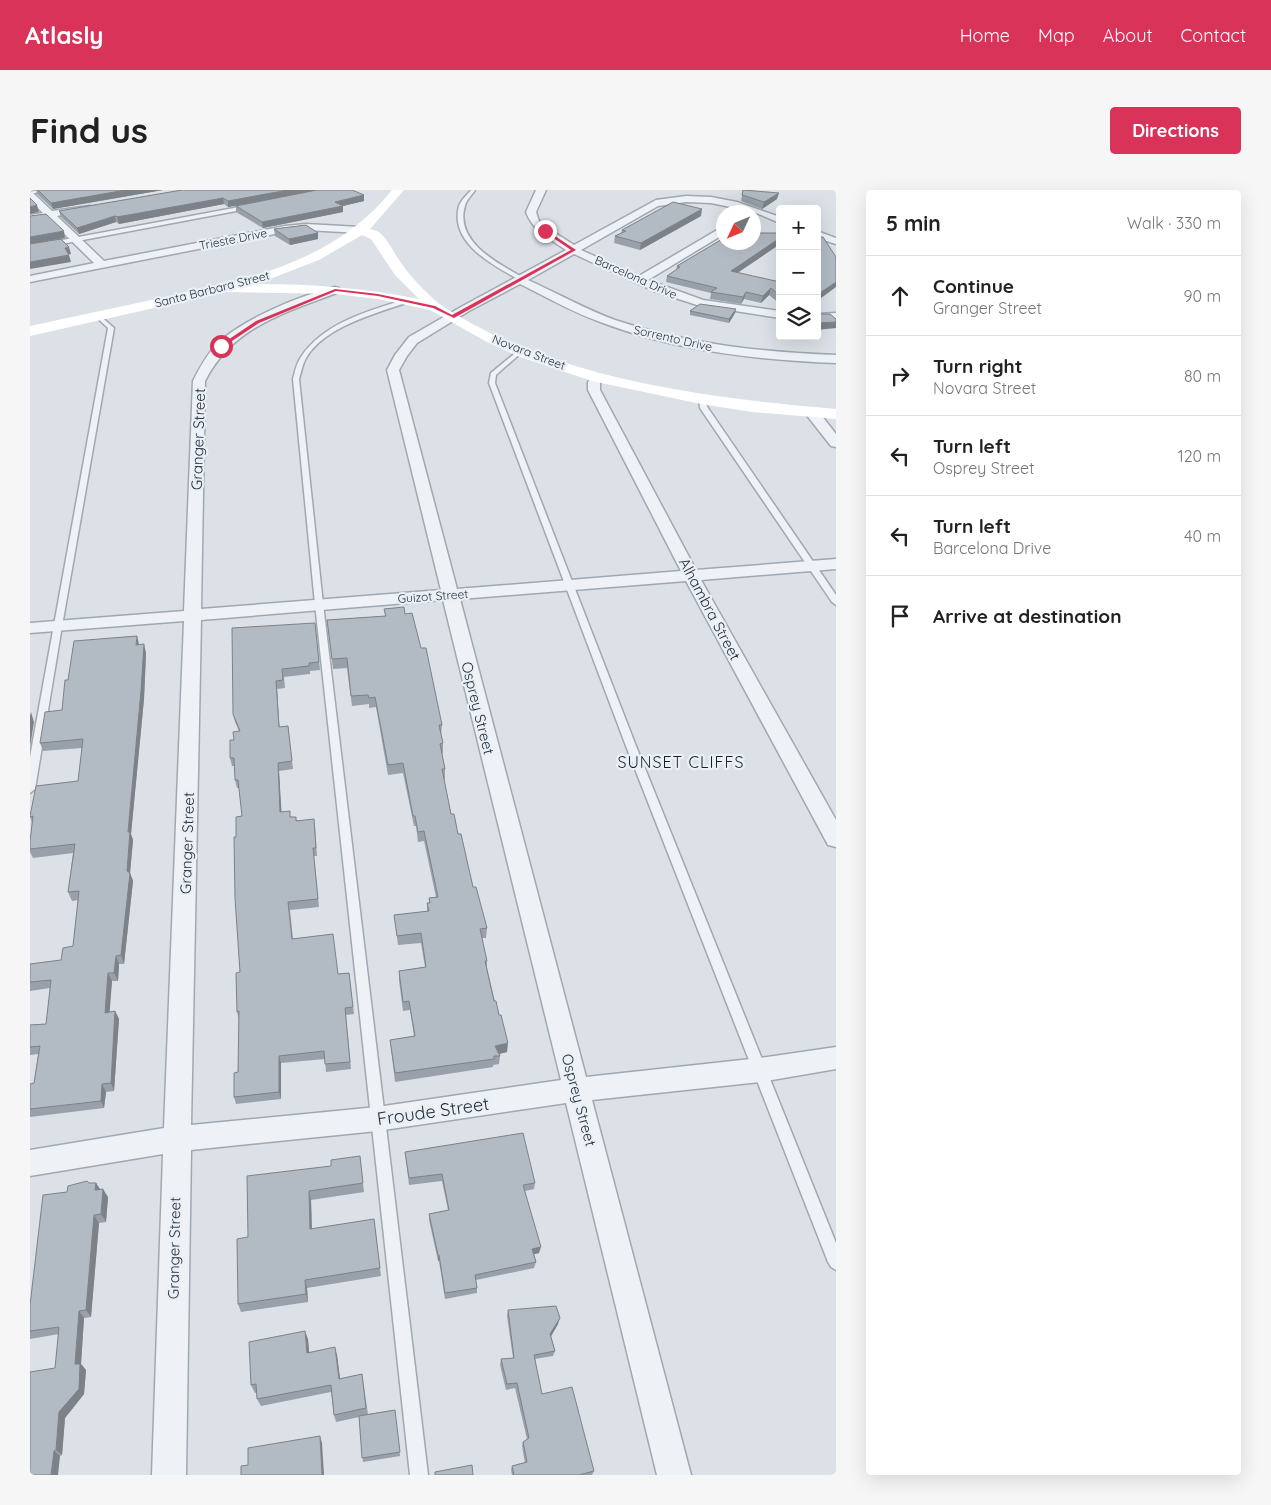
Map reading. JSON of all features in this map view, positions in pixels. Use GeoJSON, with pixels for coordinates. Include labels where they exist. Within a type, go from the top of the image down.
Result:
{"type":"FeatureCollection","features":[{"type":"Feature","properties":{"kind":"street","name":"Santa Barbara Street"},"geometry":{"type":"LineString","coordinates":[[30,331],[226,288],[310,259],[372,221],[398,190]]}},
{"type":"Feature","properties":{"kind":"street","name":"Barcelona Drive"},"geometry":{"type":"LineString","coordinates":[[541,190],[532,212],[535,222],[574,250],[658,289],[701,304],[776,314]]}},
{"type":"Feature","properties":{"kind":"street"},"geometry":{"type":"LineString","coordinates":[[30,194],[102,265]]}},
{"type":"Feature","properties":{"kind":"street","name":"Osprey Street"},"geometry":{"type":"LineString","coordinates":[[674,1475],[392,370],[413,340],[444,312],[521,279],[656,203],[686,199],[711,200],[736,205]]}},
{"type":"Feature","properties":{"kind":"street"},"geometry":{"type":"LineString","coordinates":[[30,218],[97,206]]}},
{"type":"Feature","properties":{"kind":"street","name":"Osprey Street"},"geometry":{"type":"LineString","coordinates":[[761,214],[776,219]]}},
{"type":"Feature","properties":{"kind":"street","name":"Trieste Drive"},"geometry":{"type":"LineString","coordinates":[[30,279],[285,228],[306,226],[360,230],[376,236],[400,272],[444,312]]}},
{"type":"Feature","properties":{"kind":"street"},"geometry":{"type":"LineString","coordinates":[[640,280],[716,234]]}},
{"type":"Feature","properties":{"kind":"street"},"geometry":{"type":"LineString","coordinates":[[821,235],[836,241]]}},
{"type":"Feature","properties":{"kind":"street","name":"Sorrento Drive"},"geometry":{"type":"LineString","coordinates":[[521,279],[611,322],[674,340],[740,353],[836,359]]}},
{"type":"Feature","properties":{"kind":"street","name":"Novara Street"},"geometry":{"type":"LineString","coordinates":[[226,288],[335,290],[378,295],[444,312],[492,339],[520,351],[598,378],[701,399],[812,413],[836,414]]}},
{"type":"Feature","properties":{"kind":"street","name":"Granger Street"},"geometry":{"type":"LineString","coordinates":[[169,1475],[199,381],[204,368],[221,346],[237,334],[257,322],[335,290]]}},
{"type":"Feature","properties":{"kind":"street"},"geometry":{"type":"LineString","coordinates":[[821,317],[836,316]]}},
{"type":"Feature","properties":{"kind":"street","name":"Alhambra Street"},"geometry":{"type":"LineString","coordinates":[[598,378],[594,382],[594,390],[692,576],[836,838]]}},
{"type":"Feature","properties":{"kind":"street"},"geometry":{"type":"LineString","coordinates":[[812,413],[836,443]]}},
{"type":"Feature","properties":{"kind":"street","name":"Guizot Street"},"geometry":{"type":"LineString","coordinates":[[30,628],[836,564]]}},
{"type":"Feature","properties":{"kind":"street","name":"Froude Street"},"geometry":{"type":"LineString","coordinates":[[30,1163],[177,1139],[377,1119],[576,1090],[760,1070],[836,1058]]}},
{"type":"Feature","properties":{"kind":"lane"},"geometry":{"type":"LineString","coordinates":[[30,194],[46,190]]}},
{"type":"Feature","properties":{"kind":"lane"},"geometry":{"type":"LineString","coordinates":[[473,190],[462,207],[460,218],[466,237],[490,260],[521,279]]}},
{"type":"Feature","properties":{"kind":"lane"},"geometry":{"type":"LineString","coordinates":[[30,248],[261,205]]}},
{"type":"Feature","properties":{"kind":"lane"},"geometry":{"type":"LineString","coordinates":[[407,302],[340,326],[317,343],[303,359],[296,379],[319,604],[419,1475]]}},
{"type":"Feature","properties":{"kind":"lane"},"geometry":{"type":"LineString","coordinates":[[30,789],[57,626],[111,328],[98,316]]}},
{"type":"Feature","properties":{"kind":"lane"},"geometry":{"type":"LineString","coordinates":[[520,351],[493,374],[492,383],[632,746],[836,1262]]}},
{"type":"Feature","properties":{"kind":"lane"},"geometry":{"type":"LineString","coordinates":[[701,399],[704,408],[836,602]]}},
{"type":"Feature","properties":{"kind":"building"},"geometry":{"type":"Polygon","coordinates":[[[38,190],[126,190],[51,203],[38,190]]]}},
{"type":"Feature","properties":{"kind":"building"},"geometry":{"type":"Polygon","coordinates":[[[182,190],[288,190],[228,201],[223,198],[115,216],[77,228],[59,211],[182,190]]]}},
{"type":"Feature","properties":{"kind":"building"},"geometry":{"type":"Polygon","coordinates":[[[317,190],[352,190],[364,195],[335,202],[343,206],[262,222],[236,206],[317,190]]]}},
{"type":"Feature","properties":{"kind":"building"},"geometry":{"type":"Polygon","coordinates":[[[743,190],[779,193],[764,202],[742,195],[743,190]]]}},
{"type":"Feature","properties":{"kind":"building"},"geometry":{"type":"Polygon","coordinates":[[[30,198],[37,205],[30,207],[30,198]]]}},
{"type":"Feature","properties":{"kind":"building"},"geometry":{"type":"Polygon","coordinates":[[[673,202],[702,209],[641,243],[615,236],[626,231],[622,230],[673,202]]]}},
{"type":"Feature","properties":{"kind":"building"},"geometry":{"type":"Polygon","coordinates":[[[46,214],[64,231],[30,237],[30,216],[46,214]]]}},
{"type":"Feature","properties":{"kind":"building"},"geometry":{"type":"Polygon","coordinates":[[[306,225],[318,233],[289,239],[274,229],[306,225]]]}},
{"type":"Feature","properties":{"kind":"building"},"geometry":{"type":"Polygon","coordinates":[[[761,233],[776,233],[776,241],[731,271],[776,281],[776,292],[771,288],[763,296],[746,292],[743,297],[711,292],[717,288],[667,276],[680,267],[677,266],[716,243],[716,250],[761,250],[761,233]]]}},
{"type":"Feature","properties":{"kind":"building"},"geometry":{"type":"Polygon","coordinates":[[[821,237],[823,237],[836,257],[836,282],[821,292],[821,237]]]}},
{"type":"Feature","properties":{"kind":"building"},"geometry":{"type":"Polygon","coordinates":[[[61,239],[69,247],[65,248],[69,255],[30,262],[30,244],[61,239]]]}},
{"type":"Feature","properties":{"kind":"building"},"geometry":{"type":"Polygon","coordinates":[[[700,304],[736,309],[729,319],[690,311],[700,304]]]}},
{"type":"Feature","properties":{"kind":"building"},"geometry":{"type":"Polygon","coordinates":[[[821,314],[830,314],[836,319],[836,322],[821,323],[821,314]]]}},
{"type":"Feature","properties":{"kind":"building"},"geometry":{"type":"Polygon","coordinates":[[[404,607],[405,614],[412,613],[421,648],[426,648],[442,725],[439,725],[443,743],[440,744],[445,769],[442,769],[451,814],[454,814],[458,834],[461,834],[473,887],[476,887],[487,928],[480,929],[487,961],[485,961],[494,1001],[496,1001],[499,1015],[501,1015],[508,1043],[495,1046],[500,1056],[494,1056],[494,1059],[395,1073],[390,1040],[415,1036],[409,1001],[403,1002],[399,971],[426,967],[421,933],[397,936],[394,915],[429,911],[427,903],[430,903],[429,898],[438,897],[424,831],[418,832],[415,816],[413,816],[403,763],[388,765],[375,697],[369,698],[368,695],[351,696],[347,658],[332,659],[327,620],[386,616],[384,609],[404,607]]]}},
{"type":"Feature","properties":{"kind":"building"},"geometry":{"type":"Polygon","coordinates":[[[315,623],[319,662],[309,663],[309,666],[282,669],[283,680],[276,681],[279,727],[288,726],[292,761],[278,763],[280,812],[290,811],[290,817],[296,817],[296,821],[314,819],[316,848],[313,848],[318,899],[288,902],[292,939],[333,934],[338,974],[349,973],[353,1007],[345,1008],[350,1062],[325,1064],[324,1051],[279,1056],[279,1092],[234,1097],[234,1073],[238,1072],[239,1011],[237,1012],[236,973],[240,972],[235,898],[234,837],[236,837],[236,817],[242,816],[238,780],[235,780],[234,758],[230,758],[230,740],[234,740],[233,732],[240,731],[233,714],[232,628],[315,623]]]}},
{"type":"Feature","properties":{"kind":"building"},"geometry":{"type":"Polygon","coordinates":[[[137,636],[136,645],[144,644],[128,832],[130,832],[127,871],[130,873],[121,955],[116,956],[114,973],[108,973],[105,1013],[115,1011],[111,1083],[102,1084],[101,1101],[30,1109],[30,1084],[34,1083],[40,1046],[30,1047],[30,1025],[46,1024],[51,980],[30,982],[30,964],[61,960],[63,948],[73,946],[79,891],[68,892],[75,844],[30,849],[33,816],[30,816],[36,786],[78,781],[83,739],[40,743],[45,712],[62,710],[65,680],[68,680],[74,641],[137,636]]]}},
{"type":"Feature","properties":{"kind":"building"},"geometry":{"type":"Polygon","coordinates":[[[523,1133],[535,1183],[523,1185],[541,1247],[532,1249],[536,1262],[475,1275],[477,1288],[445,1293],[439,1255],[429,1214],[449,1210],[442,1174],[409,1178],[405,1152],[523,1133]]]}},
{"type":"Feature","properties":{"kind":"building"},"geometry":{"type":"Polygon","coordinates":[[[360,1156],[363,1183],[309,1191],[310,1229],[374,1219],[380,1268],[305,1280],[306,1294],[238,1304],[237,1239],[248,1237],[247,1176],[331,1166],[331,1160],[360,1156]]]}},
{"type":"Feature","properties":{"kind":"building"},"geometry":{"type":"Polygon","coordinates":[[[87,1181],[89,1183],[96,1183],[95,1190],[103,1189],[101,1214],[94,1215],[86,1310],[79,1311],[75,1364],[80,1364],[79,1389],[59,1412],[56,1450],[54,1451],[51,1475],[30,1475],[30,1372],[55,1368],[59,1327],[30,1331],[30,1305],[43,1195],[67,1192],[68,1186],[87,1181]]]}},
{"type":"Feature","properties":{"kind":"building"},"geometry":{"type":"Polygon","coordinates":[[[556,1306],[560,1318],[550,1334],[555,1351],[534,1355],[542,1394],[572,1387],[594,1471],[579,1475],[514,1475],[512,1466],[527,1462],[523,1442],[529,1438],[517,1383],[507,1384],[501,1359],[514,1358],[508,1310],[556,1306]]]}},
{"type":"Feature","properties":{"kind":"building"},"geometry":{"type":"Polygon","coordinates":[[[305,1331],[307,1353],[335,1347],[339,1379],[362,1374],[366,1408],[334,1415],[331,1385],[257,1399],[256,1384],[251,1385],[249,1342],[305,1331]]]}},
{"type":"Feature","properties":{"kind":"building"},"geometry":{"type":"Polygon","coordinates":[[[395,1410],[400,1452],[362,1458],[359,1416],[395,1410]]]}},
{"type":"Feature","properties":{"kind":"building"},"geometry":{"type":"Polygon","coordinates":[[[320,1436],[322,1475],[241,1475],[241,1466],[248,1465],[248,1448],[320,1436]]]}},
{"type":"Feature","properties":{"kind":"building"},"geometry":{"type":"Polygon","coordinates":[[[472,1465],[473,1475],[435,1475],[435,1472],[472,1465]]]}},
{"type":"Feature","properties":{"kind":"district","name":"SUNSET CLIFFS"},"geometry":{"type":"Point","coordinates":[681,762]}},
{"type":"Feature","properties":{"kind":"route"},"geometry":{"type":"LineString","coordinates":[[221,346],[257,322],[335,290],[378,295],[435,307],[452,317],[574,250],[545,231]]}}]}
